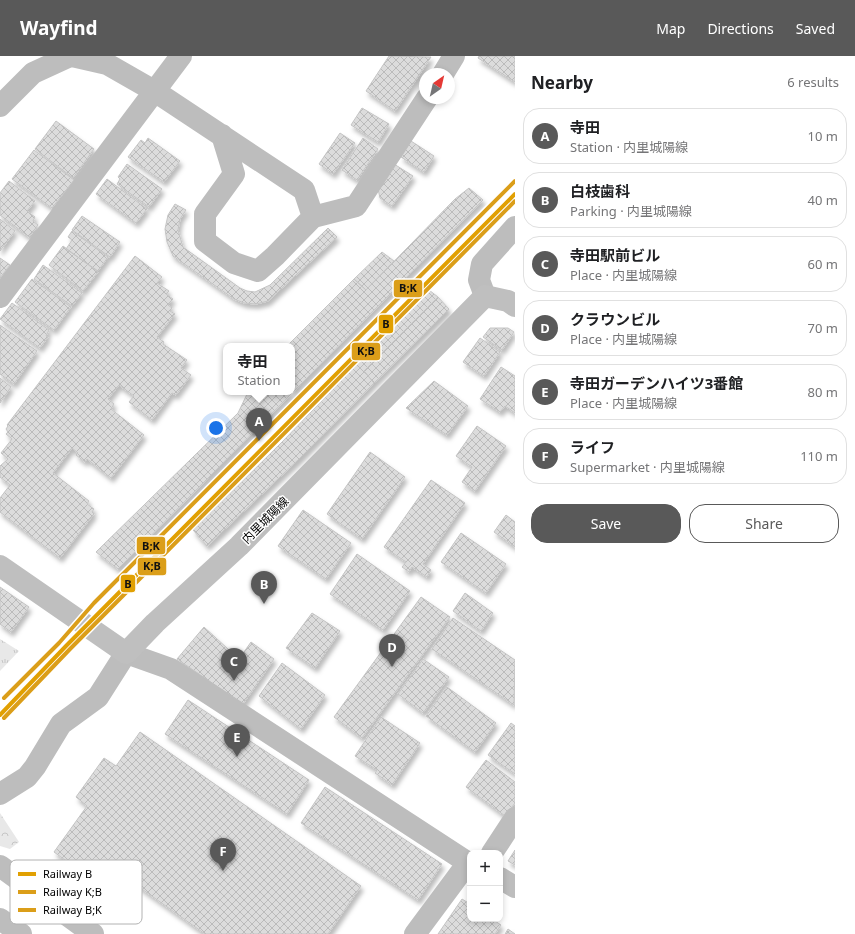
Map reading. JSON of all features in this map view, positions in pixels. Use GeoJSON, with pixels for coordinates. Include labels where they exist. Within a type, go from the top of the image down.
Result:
{"type":"FeatureCollection","features":[{"type":"Feature","properties":{"kind":"main road"},"geometry":{"type":"LineString","coordinates":[[485,296],[508,301],[515,306]]}},
{"type":"Feature","properties":{"kind":"main road","name":"内里城陽線"},"geometry":{"type":"LineString","coordinates":[[126,653],[155,623],[239,546],[485,296]]}},
{"type":"Feature","properties":{"kind":"main road"},"geometry":{"type":"LineString","coordinates":[[0,566],[126,653]]}},
{"type":"Feature","properties":{"kind":"street"},"geometry":{"type":"LineString","coordinates":[[0,106],[33,72],[71,56],[108,64],[156,92],[304,190],[313,217]]}},
{"type":"Feature","properties":{"kind":"street"},"geometry":{"type":"LineString","coordinates":[[0,297],[182,56]]}},
{"type":"Feature","properties":{"kind":"street"},"geometry":{"type":"LineString","coordinates":[[447,68],[454,56]]}},
{"type":"Feature","properties":{"kind":"street"},"geometry":{"type":"LineString","coordinates":[[222,135],[234,174],[205,214],[205,241],[234,263],[258,270],[275,256],[313,217],[356,206],[423,104]]}},
{"type":"Feature","properties":{"kind":"street"},"geometry":{"type":"LineString","coordinates":[[485,296],[479,280],[482,264],[515,227]]}},
{"type":"Feature","properties":{"kind":"street"},"geometry":{"type":"LineString","coordinates":[[0,794],[26,777],[35,767],[60,724],[98,697],[126,653],[170,669],[467,863]]}},
{"type":"Feature","properties":{"kind":"street"},"geometry":{"type":"LineString","coordinates":[[494,850],[515,818]]}},
{"type":"Feature","properties":{"kind":"street"},"geometry":{"type":"LineString","coordinates":[[0,866],[10,873]]}},
{"type":"Feature","properties":{"kind":"street"},"geometry":{"type":"LineString","coordinates":[[415,934],[467,867]]}},
{"type":"Feature","properties":{"kind":"street"},"geometry":{"type":"LineString","coordinates":[[503,880],[515,887]]}},
{"type":"Feature","properties":{"kind":"street"},"geometry":{"type":"LineString","coordinates":[[0,919],[21,934]]}},
{"type":"Feature","properties":{"kind":"street"},"geometry":{"type":"LineString","coordinates":[[79,924],[93,934]]}},
{"type":"Feature","properties":{"kind":"green space"},"geometry":{"type":"Polygon","coordinates":[[[0,639],[19,651],[0,671],[0,639]]]}},
{"type":"Feature","properties":{"kind":"green space"},"geometry":{"type":"Polygon","coordinates":[[[0,813],[19,842],[10,849],[0,846],[0,813]]]}},
{"type":"Feature","properties":{"kind":"building"},"geometry":{"type":"Polygon","coordinates":[[[389,56],[431,57],[424,68],[419,68],[419,75],[395,111],[366,91],[389,56]]]}},
{"type":"Feature","properties":{"kind":"building"},"geometry":{"type":"Polygon","coordinates":[[[479,56],[515,56],[515,82],[478,58],[479,56]]]}},
{"type":"Feature","properties":{"kind":"building"},"geometry":{"type":"Polygon","coordinates":[[[362,108],[389,124],[378,142],[351,125],[362,108]]]}},
{"type":"Feature","properties":{"kind":"building"},"geometry":{"type":"Polygon","coordinates":[[[56,121],[94,149],[73,178],[35,149],[56,121]]]}},
{"type":"Feature","properties":{"kind":"building"},"geometry":{"type":"Polygon","coordinates":[[[340,133],[355,143],[333,174],[319,164],[340,133]]]}},
{"type":"Feature","properties":{"kind":"building"},"geometry":{"type":"Polygon","coordinates":[[[148,138],[180,161],[164,182],[128,157],[141,140],[145,143],[148,138]]]}},
{"type":"Feature","properties":{"kind":"building"},"geometry":{"type":"Polygon","coordinates":[[[363,138],[378,149],[357,180],[342,170],[363,138]]]}},
{"type":"Feature","properties":{"kind":"building"},"geometry":{"type":"Polygon","coordinates":[[[411,141],[434,156],[424,172],[401,157],[411,141]]]}},
{"type":"Feature","properties":{"kind":"building"},"geometry":{"type":"Polygon","coordinates":[[[34,150],[74,180],[52,208],[12,179],[34,150]]]}},
{"type":"Feature","properties":{"kind":"building"},"geometry":{"type":"Polygon","coordinates":[[[127,164],[162,189],[149,207],[117,184],[120,179],[118,177],[127,164]]]}},
{"type":"Feature","properties":{"kind":"building"},"geometry":{"type":"Polygon","coordinates":[[[394,164],[413,176],[392,206],[380,198],[378,189],[394,164]]]}},
{"type":"Feature","properties":{"kind":"building"},"geometry":{"type":"Polygon","coordinates":[[[107,179],[147,209],[136,223],[96,194],[107,179]]]}},
{"type":"Feature","properties":{"kind":"building"},"geometry":{"type":"Polygon","coordinates":[[[9,181],[35,201],[27,211],[35,217],[33,221],[38,225],[29,237],[0,215],[0,193],[9,181]]]}},
{"type":"Feature","properties":{"kind":"building"},"geometry":{"type":"Polygon","coordinates":[[[469,188],[483,200],[295,390],[295,343],[290,343],[354,279],[366,290],[455,199],[469,188]]]}},
{"type":"Feature","properties":{"kind":"building"},"geometry":{"type":"Polygon","coordinates":[[[175,204],[186,210],[180,219],[178,230],[183,247],[240,288],[247,291],[255,292],[270,285],[328,228],[337,237],[268,301],[256,304],[244,303],[234,299],[173,256],[167,242],[165,229],[168,215],[175,204]]]}},
{"type":"Feature","properties":{"kind":"building"},"geometry":{"type":"Polygon","coordinates":[[[82,216],[120,242],[110,257],[72,230],[82,216]]]}},
{"type":"Feature","properties":{"kind":"building"},"geometry":{"type":"Polygon","coordinates":[[[0,219],[15,231],[0,251],[0,219]]]}},
{"type":"Feature","properties":{"kind":"building"},"geometry":{"type":"Polygon","coordinates":[[[72,231],[108,257],[98,271],[66,249],[72,240],[68,237],[72,231]]]}},
{"type":"Feature","properties":{"kind":"building"},"geometry":{"type":"Polygon","coordinates":[[[63,246],[98,272],[83,291],[49,265],[63,246]]]}},
{"type":"Feature","properties":{"kind":"building"},"geometry":{"type":"Polygon","coordinates":[[[382,252],[394,261],[366,290],[354,279],[382,252]]]}},
{"type":"Feature","properties":{"kind":"building"},"geometry":{"type":"Polygon","coordinates":[[[135,256],[162,277],[157,283],[169,291],[166,294],[173,299],[168,305],[172,308],[170,311],[175,314],[157,337],[164,342],[163,344],[187,360],[181,368],[191,375],[176,395],[172,393],[152,420],[129,402],[134,396],[119,385],[108,399],[114,404],[111,409],[144,435],[111,478],[87,459],[85,462],[76,455],[78,453],[72,448],[53,473],[89,501],[87,504],[94,509],[92,512],[94,514],[60,558],[0,512],[0,498],[10,485],[0,477],[0,466],[8,459],[1,453],[12,439],[6,434],[8,432],[6,429],[8,426],[7,425],[135,256]]]}},
{"type":"Feature","properties":{"kind":"building"},"geometry":{"type":"Polygon","coordinates":[[[0,258],[10,265],[0,278],[0,258]]]}},
{"type":"Feature","properties":{"kind":"building"},"geometry":{"type":"Polygon","coordinates":[[[43,265],[82,293],[72,306],[34,279],[43,265]]]}},
{"type":"Feature","properties":{"kind":"building"},"geometry":{"type":"Polygon","coordinates":[[[32,279],[71,307],[54,330],[15,302],[32,279]]]}},
{"type":"Feature","properties":{"kind":"building"},"geometry":{"type":"Polygon","coordinates":[[[429,290],[438,297],[364,371],[374,383],[299,459],[207,546],[193,530],[282,442],[429,290]]]}},
{"type":"Feature","properties":{"kind":"building"},"geometry":{"type":"Polygon","coordinates":[[[438,297],[449,309],[374,383],[364,371],[438,297]]]}},
{"type":"Feature","properties":{"kind":"building"},"geometry":{"type":"Polygon","coordinates":[[[12,303],[49,330],[46,336],[48,337],[40,348],[0,319],[12,303]]]}},
{"type":"Feature","properties":{"kind":"building"},"geometry":{"type":"Polygon","coordinates":[[[0,325],[37,351],[14,384],[0,374],[0,325]]]}},
{"type":"Feature","properties":{"kind":"building"},"geometry":{"type":"Polygon","coordinates":[[[490,328],[508,328],[514,332],[502,350],[483,337],[490,328]]]}},
{"type":"Feature","properties":{"kind":"building"},"geometry":{"type":"Polygon","coordinates":[[[480,338],[500,352],[484,376],[463,362],[480,338]]]}},
{"type":"Feature","properties":{"kind":"building"},"geometry":{"type":"Polygon","coordinates":[[[501,367],[515,376],[515,413],[505,406],[500,412],[480,399],[501,367]]]}},
{"type":"Feature","properties":{"kind":"building"},"geometry":{"type":"Polygon","coordinates":[[[0,378],[11,387],[0,403],[0,378]]]}},
{"type":"Feature","properties":{"kind":"building"},"geometry":{"type":"Polygon","coordinates":[[[434,381],[468,406],[447,435],[406,408],[434,381]]]}},
{"type":"Feature","properties":{"kind":"building"},"geometry":{"type":"Polygon","coordinates":[[[247,395],[290,395],[118,569],[96,552],[238,413],[247,395]]]}},
{"type":"Feature","properties":{"kind":"building"},"geometry":{"type":"Polygon","coordinates":[[[477,426],[506,446],[475,491],[462,482],[472,467],[456,456],[477,426]]]}},
{"type":"Feature","properties":{"kind":"building"},"geometry":{"type":"Polygon","coordinates":[[[370,452],[405,477],[362,539],[327,514],[370,452]]]}},
{"type":"Feature","properties":{"kind":"building"},"geometry":{"type":"Polygon","coordinates":[[[431,480],[465,503],[423,564],[431,570],[427,577],[412,567],[409,572],[402,567],[406,562],[384,547],[431,480]]]}},
{"type":"Feature","properties":{"kind":"building"},"geometry":{"type":"Polygon","coordinates":[[[303,510],[351,543],[326,579],[278,546],[303,510]]]}},
{"type":"Feature","properties":{"kind":"building"},"geometry":{"type":"Polygon","coordinates":[[[506,515],[515,522],[515,547],[494,532],[506,515]]]}},
{"type":"Feature","properties":{"kind":"building"},"geometry":{"type":"Polygon","coordinates":[[[461,533],[506,564],[486,593],[441,562],[461,533]]]}},
{"type":"Feature","properties":{"kind":"building"},"geometry":{"type":"Polygon","coordinates":[[[357,554],[410,591],[383,630],[330,594],[357,554]]]}},
{"type":"Feature","properties":{"kind":"building"},"geometry":{"type":"Polygon","coordinates":[[[0,587],[29,607],[11,632],[0,624],[0,587]]]}},
{"type":"Feature","properties":{"kind":"building"},"geometry":{"type":"Polygon","coordinates":[[[465,593],[493,613],[481,631],[453,611],[465,593]]]}},
{"type":"Feature","properties":{"kind":"building"},"geometry":{"type":"Polygon","coordinates":[[[421,597],[450,617],[362,738],[334,717],[421,597]]]}},
{"type":"Feature","properties":{"kind":"building"},"geometry":{"type":"Polygon","coordinates":[[[312,613],[340,631],[315,668],[286,648],[312,613]]]}},
{"type":"Feature","properties":{"kind":"building"},"geometry":{"type":"Polygon","coordinates":[[[453,618],[515,660],[514,705],[432,649],[453,618]]]}},
{"type":"Feature","properties":{"kind":"building"},"geometry":{"type":"Polygon","coordinates":[[[204,627],[239,659],[251,642],[274,659],[243,704],[177,659],[204,627]]]}},
{"type":"Feature","properties":{"kind":"building"},"geometry":{"type":"Polygon","coordinates":[[[423,659],[449,677],[423,713],[398,694],[423,659]]]}},
{"type":"Feature","properties":{"kind":"building"},"geometry":{"type":"Polygon","coordinates":[[[282,663],[325,695],[301,729],[259,696],[282,663]]]}},
{"type":"Feature","properties":{"kind":"building"},"geometry":{"type":"Polygon","coordinates":[[[447,687],[496,723],[475,752],[426,716],[447,687]]]}},
{"type":"Feature","properties":{"kind":"building"},"geometry":{"type":"Polygon","coordinates":[[[188,700],[309,780],[287,814],[165,734],[188,700]]]}},
{"type":"Feature","properties":{"kind":"building"},"geometry":{"type":"Polygon","coordinates":[[[381,717],[420,743],[392,785],[375,773],[377,770],[355,756],[381,717]]]}},
{"type":"Feature","properties":{"kind":"building"},"geometry":{"type":"Polygon","coordinates":[[[511,723],[515,726],[515,774],[488,755],[511,723]]]}},
{"type":"Feature","properties":{"kind":"building"},"geometry":{"type":"Polygon","coordinates":[[[140,732],[361,886],[328,934],[205,934],[142,889],[142,860],[65,860],[54,852],[87,806],[76,797],[104,758],[116,766],[140,732]]]}},
{"type":"Feature","properties":{"kind":"building"},"geometry":{"type":"Polygon","coordinates":[[[486,760],[515,782],[515,803],[505,816],[466,787],[486,760]]]}},
{"type":"Feature","properties":{"kind":"building"},"geometry":{"type":"Polygon","coordinates":[[[325,787],[442,864],[418,900],[301,823],[325,787]]]}},
{"type":"Feature","properties":{"kind":"building"},"geometry":{"type":"Polygon","coordinates":[[[515,850],[515,865],[508,861],[515,850]]]}},
{"type":"Feature","properties":{"kind":"building"},"geometry":{"type":"Polygon","coordinates":[[[462,899],[467,902],[467,922],[496,922],[501,925],[495,934],[438,934],[462,899]]]}},
{"type":"Feature","properties":{"kind":"building"},"geometry":{"type":"Polygon","coordinates":[[[508,929],[515,934],[505,934],[508,929]]]}},
{"type":"Feature","properties":{"kind":"rail line","name":"B;K"},"geometry":{"type":"LineString","coordinates":[[4,698],[59,643],[94,603],[515,181]]}},
{"type":"Feature","properties":{"kind":"rail line","name":"B"},"geometry":{"type":"LineString","coordinates":[[0,715],[66,646],[515,194]]}},
{"type":"Feature","properties":{"kind":"rail line","name":"K;B"},"geometry":{"type":"LineString","coordinates":[[4,718],[70,649],[515,201]]}},
{"type":"Feature","properties":{"kind":"place","name":"寺田"},"geometry":{"type":"Point","coordinates":[259,441]}},
{"type":"Feature","properties":{"kind":"place","name":"白枝歯科"},"geometry":{"type":"Point","coordinates":[264,604]}},
{"type":"Feature","properties":{"kind":"place","name":"クラウンビル"},"geometry":{"type":"Point","coordinates":[392,667]}},
{"type":"Feature","properties":{"kind":"place","name":"寺田駅前ビル"},"geometry":{"type":"Point","coordinates":[234,681]}},
{"type":"Feature","properties":{"kind":"place","name":"寺田ガーデンハイツ3番館"},"geometry":{"type":"Point","coordinates":[237,757]}},
{"type":"Feature","properties":{"kind":"place","name":"ライフ"},"geometry":{"type":"Point","coordinates":[223,871]}}]}
